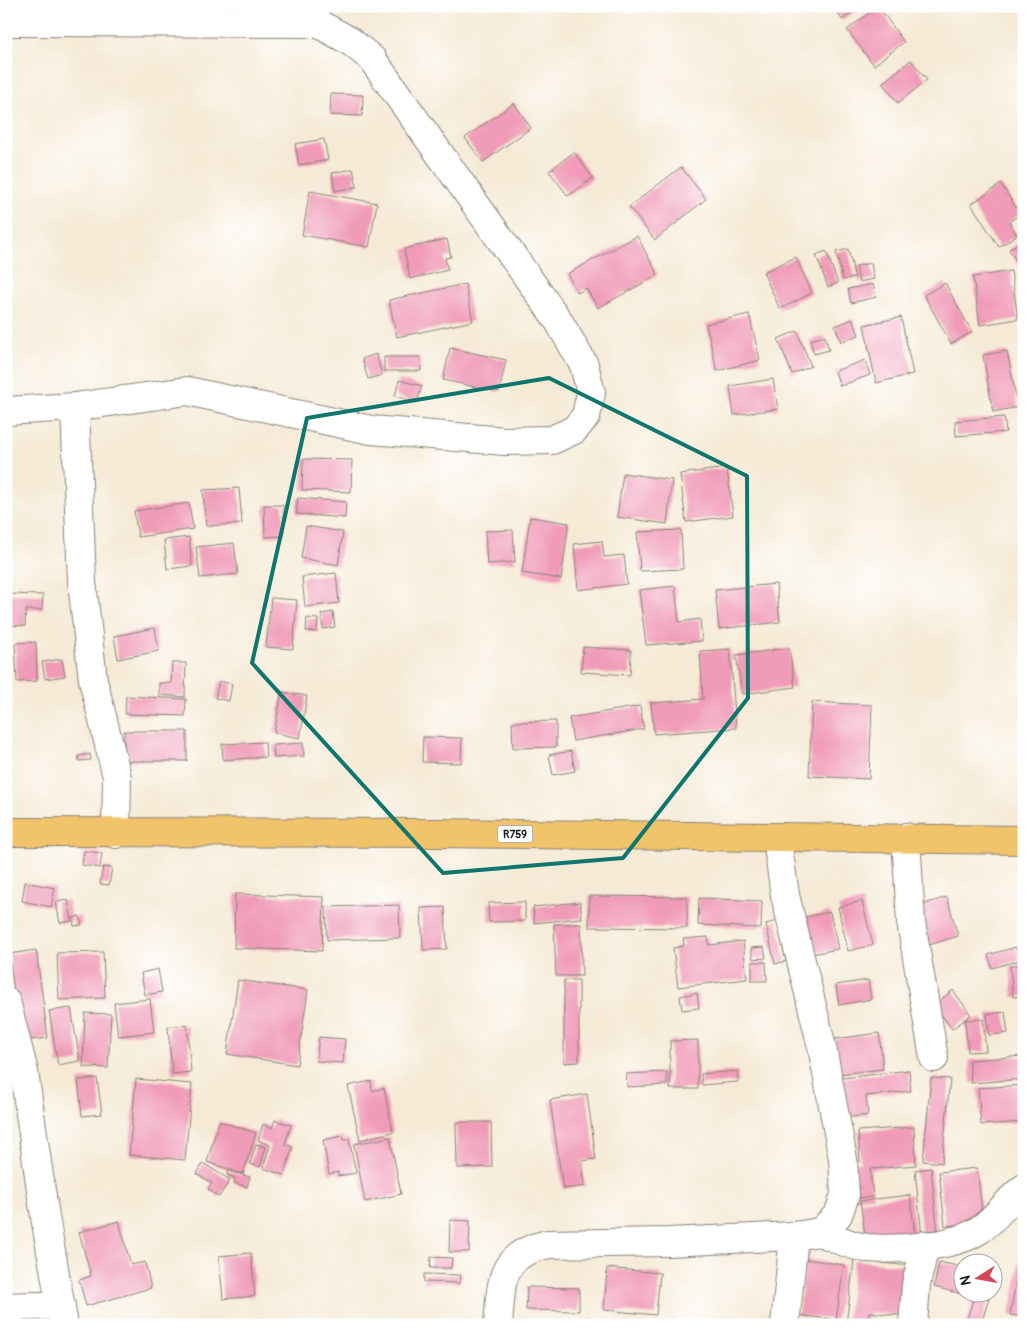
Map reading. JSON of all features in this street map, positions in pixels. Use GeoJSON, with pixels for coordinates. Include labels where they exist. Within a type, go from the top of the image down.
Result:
{"type":"FeatureCollection","features":[{"type":"Feature","properties":{"kind":"main road","name":"R759"},"geometry":{"type":"LineString","coordinates":[[6,832],[116,834],[438,833],[1024,840]]}},
{"type":"Feature","properties":{"kind":"street"},"geometry":{"type":"LineString","coordinates":[[6,22],[320,14],[372,59],[558,320],[584,365],[591,392],[586,416],[574,430],[552,440],[505,441],[371,430],[187,391],[75,407],[6,411]]}},
{"type":"Feature","properties":{"kind":"street"},"geometry":{"type":"LineString","coordinates":[[75,407],[82,582],[93,680],[117,777],[116,834]]}},
{"type":"Feature","properties":{"kind":"street"},"geometry":{"type":"LineString","coordinates":[[777,838],[785,895],[822,1047],[843,1159],[845,1195],[838,1215],[807,1234],[785,1325]]}},
{"type":"Feature","properties":{"kind":"street"},"geometry":{"type":"LineString","coordinates":[[906,838],[911,922],[934,1058]]}},
{"type":"Feature","properties":{"kind":"street"},"geometry":{"type":"LineString","coordinates":[[6,1001],[24,1072],[44,1217],[62,1315],[6,1307]]}},
{"type":"Feature","properties":{"kind":"street"},"geometry":{"type":"LineString","coordinates":[[498,1325],[502,1283],[509,1264],[531,1247],[548,1244],[668,1242],[807,1234],[866,1248],[925,1245],[960,1239],[975,1233],[993,1220],[1024,1188]]}},
{"type":"Feature","properties":{"kind":"street"},"geometry":{"type":"LineString","coordinates":[[913,1325],[916,1285],[925,1245]]}},
{"type":"Feature","properties":{"kind":"highlighted area"},"geometry":{"type":"Polygon","coordinates":[[[549,378],[747,476],[748,698],[623,858],[443,873],[252,663],[307,418],[549,378]]]}},
{"type":"Feature","properties":{"kind":"building"},"geometry":{"type":"Polygon","coordinates":[[[834,6],[863,6],[842,20],[834,6]]]}},
{"type":"Feature","properties":{"kind":"building"},"geometry":{"type":"Polygon","coordinates":[[[878,6],[904,42],[874,65],[847,30],[878,6]]]}},
{"type":"Feature","properties":{"kind":"building"},"geometry":{"type":"Polygon","coordinates":[[[911,60],[927,80],[898,103],[882,83],[911,60]]]}},
{"type":"Feature","properties":{"kind":"building"},"geometry":{"type":"Polygon","coordinates":[[[331,94],[363,95],[362,116],[330,115],[331,94]]]}},
{"type":"Feature","properties":{"kind":"building"},"geometry":{"type":"Polygon","coordinates":[[[514,103],[531,128],[483,162],[465,138],[514,103]]]}},
{"type":"Feature","properties":{"kind":"building"},"geometry":{"type":"Polygon","coordinates":[[[324,139],[328,160],[299,165],[295,144],[324,139]]]}},
{"type":"Feature","properties":{"kind":"building"},"geometry":{"type":"Polygon","coordinates":[[[574,152],[593,178],[568,196],[549,171],[574,152]]]}},
{"type":"Feature","properties":{"kind":"building"},"geometry":{"type":"Polygon","coordinates":[[[681,167],[706,199],[655,240],[629,207],[681,167]]]}},
{"type":"Feature","properties":{"kind":"building"},"geometry":{"type":"Polygon","coordinates":[[[353,169],[357,187],[335,191],[332,173],[353,169]]]}},
{"type":"Feature","properties":{"kind":"building"},"geometry":{"type":"Polygon","coordinates":[[[1001,184],[1020,214],[1009,222],[1017,235],[999,247],[971,204],[1001,184]]]}},
{"type":"Feature","properties":{"kind":"building"},"geometry":{"type":"Polygon","coordinates":[[[310,191],[377,203],[369,247],[302,235],[310,191]]]}},
{"type":"Feature","properties":{"kind":"building"},"geometry":{"type":"Polygon","coordinates":[[[637,236],[658,275],[598,308],[586,288],[578,293],[567,274],[637,236]]]}},
{"type":"Feature","properties":{"kind":"building"},"geometry":{"type":"Polygon","coordinates":[[[447,239],[451,257],[445,258],[448,270],[410,279],[404,249],[447,239]]]}},
{"type":"Feature","properties":{"kind":"building"},"geometry":{"type":"Polygon","coordinates":[[[1024,240],[1024,275],[1009,249],[1024,240]]]}},
{"type":"Feature","properties":{"kind":"building"},"geometry":{"type":"Polygon","coordinates":[[[848,249],[855,277],[843,280],[836,252],[848,249]]]}},
{"type":"Feature","properties":{"kind":"building"},"geometry":{"type":"Polygon","coordinates":[[[826,251],[838,283],[828,287],[816,255],[826,251]]]}},
{"type":"Feature","properties":{"kind":"building"},"geometry":{"type":"Polygon","coordinates":[[[796,257],[812,293],[780,309],[763,272],[796,257]]]}},
{"type":"Feature","properties":{"kind":"building"},"geometry":{"type":"Polygon","coordinates":[[[871,263],[874,279],[859,282],[856,266],[871,263]]]}},
{"type":"Feature","properties":{"kind":"building"},"geometry":{"type":"Polygon","coordinates":[[[1011,271],[1018,319],[980,325],[973,277],[1011,271]]]}},
{"type":"Feature","properties":{"kind":"building"},"geometry":{"type":"Polygon","coordinates":[[[945,283],[972,332],[951,344],[924,295],[945,283]]]}},
{"type":"Feature","properties":{"kind":"building"},"geometry":{"type":"Polygon","coordinates":[[[465,284],[473,321],[397,337],[389,300],[465,284]]]}},
{"type":"Feature","properties":{"kind":"building"},"geometry":{"type":"Polygon","coordinates":[[[873,284],[876,297],[851,303],[848,289],[873,284]]]}},
{"type":"Feature","properties":{"kind":"building"},"geometry":{"type":"Polygon","coordinates":[[[749,314],[760,360],[717,371],[706,324],[749,314]]]}},
{"type":"Feature","properties":{"kind":"building"},"geometry":{"type":"Polygon","coordinates":[[[901,317],[913,374],[876,383],[864,325],[901,317]]]}},
{"type":"Feature","properties":{"kind":"building"},"geometry":{"type":"Polygon","coordinates":[[[853,319],[859,335],[841,342],[835,326],[853,319]]]}},
{"type":"Feature","properties":{"kind":"building"},"geometry":{"type":"Polygon","coordinates":[[[797,331],[811,366],[792,374],[778,339],[797,331]]]}},
{"type":"Feature","properties":{"kind":"building"},"geometry":{"type":"Polygon","coordinates":[[[825,336],[829,350],[814,354],[810,340],[825,336]]]}},
{"type":"Feature","properties":{"kind":"building"},"geometry":{"type":"Polygon","coordinates":[[[450,348],[506,360],[499,392],[443,380],[450,348]]]}},
{"type":"Feature","properties":{"kind":"building"},"geometry":{"type":"Polygon","coordinates":[[[1007,351],[1018,407],[993,412],[983,355],[1007,351]]]}},
{"type":"Feature","properties":{"kind":"building"},"geometry":{"type":"Polygon","coordinates":[[[376,354],[382,375],[368,379],[362,359],[376,354]]]}},
{"type":"Feature","properties":{"kind":"building"},"geometry":{"type":"Polygon","coordinates":[[[384,357],[420,357],[421,371],[384,371],[384,357]]]}},
{"type":"Feature","properties":{"kind":"building"},"geometry":{"type":"Polygon","coordinates":[[[865,360],[870,375],[840,386],[835,371],[865,360]]]}},
{"type":"Feature","properties":{"kind":"building"},"geometry":{"type":"Polygon","coordinates":[[[773,379],[778,409],[734,415],[730,386],[773,379]]]}},
{"type":"Feature","properties":{"kind":"building"},"geometry":{"type":"Polygon","coordinates":[[[399,380],[422,386],[417,402],[395,396],[399,380]]]}},
{"type":"Feature","properties":{"kind":"building"},"geometry":{"type":"Polygon","coordinates":[[[1004,417],[1006,432],[956,436],[955,421],[1004,417]]]}},
{"type":"Feature","properties":{"kind":"building"},"geometry":{"type":"Polygon","coordinates":[[[303,459],[352,460],[351,492],[302,490],[303,459]]]}},
{"type":"Feature","properties":{"kind":"building"},"geometry":{"type":"Polygon","coordinates":[[[727,468],[733,516],[686,522],[680,474],[727,468]]]}},
{"type":"Feature","properties":{"kind":"building"},"geometry":{"type":"Polygon","coordinates":[[[623,473],[672,480],[667,524],[617,517],[623,473]]]}},
{"type":"Feature","properties":{"kind":"building"},"geometry":{"type":"Polygon","coordinates":[[[239,488],[242,524],[206,526],[203,490],[239,488]]]}},
{"type":"Feature","properties":{"kind":"building"},"geometry":{"type":"Polygon","coordinates":[[[298,498],[346,502],[345,518],[296,514],[298,498]]]}},
{"type":"Feature","properties":{"kind":"building"},"geometry":{"type":"Polygon","coordinates":[[[189,503],[193,529],[138,537],[134,511],[189,503]]]}},
{"type":"Feature","properties":{"kind":"building"},"geometry":{"type":"Polygon","coordinates":[[[264,505],[283,505],[284,536],[265,537],[264,505]]]}},
{"type":"Feature","properties":{"kind":"building"},"geometry":{"type":"Polygon","coordinates":[[[530,517],[569,523],[561,579],[522,573],[530,517]]]}},
{"type":"Feature","properties":{"kind":"building"},"geometry":{"type":"Polygon","coordinates":[[[306,526],[343,532],[338,565],[301,558],[306,526]]]}},
{"type":"Feature","properties":{"kind":"building"},"geometry":{"type":"Polygon","coordinates":[[[513,530],[515,562],[487,564],[485,531],[513,530]]]}},
{"type":"Feature","properties":{"kind":"building"},"geometry":{"type":"Polygon","coordinates":[[[681,530],[683,569],[640,571],[637,532],[681,530]]]}},
{"type":"Feature","properties":{"kind":"building"},"geometry":{"type":"Polygon","coordinates":[[[189,537],[192,566],[167,569],[164,540],[189,537]]]}},
{"type":"Feature","properties":{"kind":"building"},"geometry":{"type":"Polygon","coordinates":[[[602,541],[604,557],[624,555],[627,584],[578,590],[574,544],[602,541]]]}},
{"type":"Feature","properties":{"kind":"building"},"geometry":{"type":"Polygon","coordinates":[[[234,543],[238,574],[200,578],[196,547],[234,543]]]}},
{"type":"Feature","properties":{"kind":"building"},"geometry":{"type":"Polygon","coordinates":[[[336,573],[339,603],[305,607],[302,577],[336,573]]]}},
{"type":"Feature","properties":{"kind":"building"},"geometry":{"type":"Polygon","coordinates":[[[776,584],[780,622],[719,629],[715,590],[776,584]]]}},
{"type":"Feature","properties":{"kind":"building"},"geometry":{"type":"Polygon","coordinates":[[[675,586],[679,622],[700,619],[702,641],[646,645],[639,590],[675,586]]]}},
{"type":"Feature","properties":{"kind":"building"},"geometry":{"type":"Polygon","coordinates":[[[8,594],[43,595],[42,610],[26,610],[25,626],[6,625],[8,594]]]}},
{"type":"Feature","properties":{"kind":"building"},"geometry":{"type":"Polygon","coordinates":[[[271,598],[297,600],[293,649],[266,647],[271,598]]]}},
{"type":"Feature","properties":{"kind":"building"},"geometry":{"type":"Polygon","coordinates":[[[333,612],[335,627],[323,629],[321,614],[333,612]]]}},
{"type":"Feature","properties":{"kind":"building"},"geometry":{"type":"Polygon","coordinates":[[[307,618],[318,619],[317,632],[306,631],[307,618]]]}},
{"type":"Feature","properties":{"kind":"building"},"geometry":{"type":"Polygon","coordinates":[[[155,628],[159,651],[118,659],[114,636],[155,628]]]}},
{"type":"Feature","properties":{"kind":"building"},"geometry":{"type":"Polygon","coordinates":[[[36,642],[37,681],[17,682],[15,643],[36,642]]]}},
{"type":"Feature","properties":{"kind":"building"},"geometry":{"type":"Polygon","coordinates":[[[583,647],[631,650],[630,675],[581,672],[583,647]]]}},
{"type":"Feature","properties":{"kind":"building"},"geometry":{"type":"Polygon","coordinates":[[[789,648],[795,687],[742,694],[736,655],[789,648]]]}},
{"type":"Feature","properties":{"kind":"building"},"geometry":{"type":"Polygon","coordinates":[[[730,649],[736,728],[654,734],[651,703],[703,699],[700,651],[730,649]]]}},
{"type":"Feature","properties":{"kind":"building"},"geometry":{"type":"Polygon","coordinates":[[[62,659],[65,676],[45,679],[42,662],[62,659]]]}},
{"type":"Feature","properties":{"kind":"building"},"geometry":{"type":"Polygon","coordinates":[[[172,663],[186,663],[185,697],[159,695],[159,683],[171,683],[172,663]]]}},
{"type":"Feature","properties":{"kind":"building"},"geometry":{"type":"Polygon","coordinates":[[[219,681],[232,684],[229,701],[215,698],[219,681]]]}},
{"type":"Feature","properties":{"kind":"building"},"geometry":{"type":"Polygon","coordinates":[[[282,692],[307,696],[300,738],[274,733],[282,692]]]}},
{"type":"Feature","properties":{"kind":"building"},"geometry":{"type":"Polygon","coordinates":[[[126,696],[186,699],[185,716],[125,714],[126,696]]]}},
{"type":"Feature","properties":{"kind":"building"},"geometry":{"type":"Polygon","coordinates":[[[812,702],[872,705],[869,779],[809,776],[812,702]]]}},
{"type":"Feature","properties":{"kind":"building"},"geometry":{"type":"Polygon","coordinates":[[[640,706],[644,729],[573,741],[569,718],[640,706]]]}},
{"type":"Feature","properties":{"kind":"building"},"geometry":{"type":"Polygon","coordinates":[[[556,721],[556,747],[513,748],[512,722],[556,721]]]}},
{"type":"Feature","properties":{"kind":"building"},"geometry":{"type":"Polygon","coordinates":[[[124,731],[187,731],[187,761],[124,761],[124,731]]]}},
{"type":"Feature","properties":{"kind":"building"},"geometry":{"type":"Polygon","coordinates":[[[423,737],[462,738],[461,763],[422,762],[423,737]]]}},
{"type":"Feature","properties":{"kind":"building"},"geometry":{"type":"Polygon","coordinates":[[[265,742],[266,757],[223,760],[222,744],[265,742]]]}},
{"type":"Feature","properties":{"kind":"building"},"geometry":{"type":"Polygon","coordinates":[[[303,743],[304,756],[274,758],[273,745],[303,743]]]}},
{"type":"Feature","properties":{"kind":"building"},"geometry":{"type":"Polygon","coordinates":[[[571,751],[575,771],[553,775],[549,755],[571,751]]]}},
{"type":"Feature","properties":{"kind":"building"},"geometry":{"type":"Polygon","coordinates":[[[90,754],[91,760],[79,761],[78,756],[90,754]]]}},
{"type":"Feature","properties":{"kind":"building"},"geometry":{"type":"Polygon","coordinates":[[[84,851],[102,853],[100,868],[82,865],[84,851]]]}},
{"type":"Feature","properties":{"kind":"building"},"geometry":{"type":"Polygon","coordinates":[[[103,867],[112,868],[109,885],[100,884],[103,867]]]}},
{"type":"Feature","properties":{"kind":"building"},"geometry":{"type":"Polygon","coordinates":[[[25,882],[55,888],[51,907],[22,901],[25,882]]]}},
{"type":"Feature","properties":{"kind":"building"},"geometry":{"type":"Polygon","coordinates":[[[235,894],[324,897],[322,951],[234,948],[235,894]]]}},
{"type":"Feature","properties":{"kind":"building"},"geometry":{"type":"Polygon","coordinates":[[[589,896],[687,897],[687,928],[589,927],[589,896]]]}},
{"type":"Feature","properties":{"kind":"building"},"geometry":{"type":"Polygon","coordinates":[[[947,897],[958,936],[926,946],[915,907],[947,897]]]}},
{"type":"Feature","properties":{"kind":"building"},"geometry":{"type":"Polygon","coordinates":[[[699,898],[762,901],[761,928],[698,925],[699,898]]]}},
{"type":"Feature","properties":{"kind":"building"},"geometry":{"type":"Polygon","coordinates":[[[68,900],[72,921],[60,923],[56,902],[68,900]]]}},
{"type":"Feature","properties":{"kind":"building"},"geometry":{"type":"Polygon","coordinates":[[[862,901],[873,945],[848,951],[838,907],[862,901]]]}},
{"type":"Feature","properties":{"kind":"building"},"geometry":{"type":"Polygon","coordinates":[[[525,902],[525,921],[489,922],[488,903],[525,902]]]}},
{"type":"Feature","properties":{"kind":"building"},"geometry":{"type":"Polygon","coordinates":[[[580,902],[582,918],[534,923],[533,907],[580,902]]]}},
{"type":"Feature","properties":{"kind":"building"},"geometry":{"type":"Polygon","coordinates":[[[399,905],[400,938],[327,940],[326,907],[399,905]]]}},
{"type":"Feature","properties":{"kind":"building"},"geometry":{"type":"Polygon","coordinates":[[[445,907],[447,949],[423,950],[421,908],[445,907]]]}},
{"type":"Feature","properties":{"kind":"building"},"geometry":{"type":"Polygon","coordinates":[[[830,912],[838,949],[807,955],[799,918],[830,912]]]}},
{"type":"Feature","properties":{"kind":"building"},"geometry":{"type":"Polygon","coordinates":[[[80,916],[82,925],[74,926],[73,918],[80,916]]]}},
{"type":"Feature","properties":{"kind":"building"},"geometry":{"type":"Polygon","coordinates":[[[777,921],[786,961],[775,964],[766,924],[777,921]]]}},
{"type":"Feature","properties":{"kind":"building"},"geometry":{"type":"Polygon","coordinates":[[[554,924],[581,924],[582,976],[556,976],[554,924]]]}},
{"type":"Feature","properties":{"kind":"building"},"geometry":{"type":"Polygon","coordinates":[[[708,937],[709,945],[743,941],[747,979],[678,987],[673,948],[684,946],[683,939],[708,937]]]}},
{"type":"Feature","properties":{"kind":"building"},"geometry":{"type":"Polygon","coordinates":[[[764,947],[766,958],[753,959],[751,948],[764,947]]]}},
{"type":"Feature","properties":{"kind":"building"},"geometry":{"type":"Polygon","coordinates":[[[1016,947],[1020,960],[992,968],[988,955],[1016,947]]]}},
{"type":"Feature","properties":{"kind":"building"},"geometry":{"type":"Polygon","coordinates":[[[36,950],[48,1038],[21,1041],[9,954],[36,950]]]}},
{"type":"Feature","properties":{"kind":"building"},"geometry":{"type":"Polygon","coordinates":[[[103,952],[105,998],[59,1000],[57,953],[103,952]]]}},
{"type":"Feature","properties":{"kind":"building"},"geometry":{"type":"Polygon","coordinates":[[[752,962],[766,962],[767,981],[752,981],[752,962]]]}},
{"type":"Feature","properties":{"kind":"building"},"geometry":{"type":"Polygon","coordinates":[[[1024,964],[1024,996],[1013,997],[1010,966],[1024,964]]]}},
{"type":"Feature","properties":{"kind":"building"},"geometry":{"type":"Polygon","coordinates":[[[158,969],[162,992],[145,995],[141,973],[158,969]]]}},
{"type":"Feature","properties":{"kind":"building"},"geometry":{"type":"Polygon","coordinates":[[[238,980],[308,990],[297,1065],[227,1054],[238,980]]]}},
{"type":"Feature","properties":{"kind":"building"},"geometry":{"type":"Polygon","coordinates":[[[564,980],[579,980],[579,1062],[564,1063],[564,980]]]}},
{"type":"Feature","properties":{"kind":"building"},"geometry":{"type":"Polygon","coordinates":[[[868,980],[871,999],[839,1005],[836,985],[868,980]]]}},
{"type":"Feature","properties":{"kind":"building"},"geometry":{"type":"Polygon","coordinates":[[[953,990],[971,1015],[952,1029],[934,1005],[953,990]]]}},
{"type":"Feature","properties":{"kind":"building"},"geometry":{"type":"Polygon","coordinates":[[[697,993],[699,1008],[682,1010],[680,996],[697,993]]]}},
{"type":"Feature","properties":{"kind":"building"},"geometry":{"type":"Polygon","coordinates":[[[150,999],[154,1032],[118,1036],[114,1003],[150,999]]]}},
{"type":"Feature","properties":{"kind":"building"},"geometry":{"type":"Polygon","coordinates":[[[71,1008],[80,1061],[58,1065],[49,1011],[71,1008]]]}},
{"type":"Feature","properties":{"kind":"building"},"geometry":{"type":"Polygon","coordinates":[[[1005,1012],[1008,1033],[989,1035],[987,1014],[1005,1012]]]}},
{"type":"Feature","properties":{"kind":"building"},"geometry":{"type":"Polygon","coordinates":[[[85,1013],[111,1014],[108,1068],[83,1067],[85,1013]]]}},
{"type":"Feature","properties":{"kind":"building"},"geometry":{"type":"Polygon","coordinates":[[[983,1019],[986,1051],[968,1052],[965,1020],[983,1019]]]}},
{"type":"Feature","properties":{"kind":"building"},"geometry":{"type":"Polygon","coordinates":[[[187,1025],[191,1072],[172,1074],[168,1027],[187,1025]]]}},
{"type":"Feature","properties":{"kind":"building"},"geometry":{"type":"Polygon","coordinates":[[[879,1033],[883,1069],[839,1074],[835,1039],[879,1033]]]}},
{"type":"Feature","properties":{"kind":"building"},"geometry":{"type":"Polygon","coordinates":[[[319,1037],[345,1039],[343,1063],[316,1061],[319,1037]]]}},
{"type":"Feature","properties":{"kind":"building"},"geometry":{"type":"Polygon","coordinates":[[[698,1040],[698,1089],[670,1089],[670,1041],[698,1040]]]}},
{"type":"Feature","properties":{"kind":"building"},"geometry":{"type":"Polygon","coordinates":[[[1024,1056],[1024,1079],[971,1083],[969,1060],[1024,1056]]]}},
{"type":"Feature","properties":{"kind":"building"},"geometry":{"type":"Polygon","coordinates":[[[909,1070],[911,1091],[866,1096],[868,1115],[844,1118],[835,1079],[909,1070]]]}},
{"type":"Feature","properties":{"kind":"building"},"geometry":{"type":"Polygon","coordinates":[[[738,1071],[738,1082],[702,1085],[701,1074],[738,1071]]]}},
{"type":"Feature","properties":{"kind":"building"},"geometry":{"type":"Polygon","coordinates":[[[667,1072],[667,1085],[627,1087],[626,1074],[667,1072]]]}},
{"type":"Feature","properties":{"kind":"building"},"geometry":{"type":"Polygon","coordinates":[[[97,1078],[102,1114],[82,1116],[78,1080],[97,1078]]]}},
{"type":"Feature","properties":{"kind":"building"},"geometry":{"type":"Polygon","coordinates":[[[931,1078],[950,1079],[942,1163],[923,1161],[931,1078]]]}},
{"type":"Feature","properties":{"kind":"building"},"geometry":{"type":"Polygon","coordinates":[[[136,1079],[192,1084],[185,1160],[129,1155],[136,1079]]]}},
{"type":"Feature","properties":{"kind":"building"},"geometry":{"type":"Polygon","coordinates":[[[371,1081],[372,1091],[384,1088],[393,1132],[360,1140],[348,1086],[371,1081]]]}},
{"type":"Feature","properties":{"kind":"building"},"geometry":{"type":"Polygon","coordinates":[[[1024,1085],[1024,1122],[981,1125],[978,1088],[1024,1085]]]}},
{"type":"Feature","properties":{"kind":"building"},"geometry":{"type":"Polygon","coordinates":[[[587,1094],[596,1159],[582,1161],[585,1186],[563,1189],[550,1100],[587,1094]]]}},
{"type":"Feature","properties":{"kind":"building"},"geometry":{"type":"Polygon","coordinates":[[[275,1120],[291,1125],[285,1144],[293,1147],[284,1175],[263,1168],[270,1145],[258,1140],[263,1124],[272,1128],[275,1120]]]}},
{"type":"Feature","properties":{"kind":"building"},"geometry":{"type":"Polygon","coordinates":[[[219,1121],[256,1133],[243,1174],[207,1162],[219,1121]]]}},
{"type":"Feature","properties":{"kind":"building"},"geometry":{"type":"Polygon","coordinates":[[[456,1122],[491,1122],[492,1167],[457,1168],[456,1122]]]}},
{"type":"Feature","properties":{"kind":"building"},"geometry":{"type":"Polygon","coordinates":[[[914,1127],[916,1165],[870,1169],[873,1197],[856,1198],[852,1163],[860,1162],[858,1131],[914,1127]]]}},
{"type":"Feature","properties":{"kind":"building"},"geometry":{"type":"Polygon","coordinates":[[[343,1136],[344,1140],[349,1139],[356,1173],[338,1176],[338,1172],[329,1174],[323,1140],[343,1136]]]}},
{"type":"Feature","properties":{"kind":"building"},"geometry":{"type":"Polygon","coordinates":[[[390,1137],[401,1194],[365,1202],[354,1144],[390,1137]]]}},
{"type":"Feature","properties":{"kind":"building"},"geometry":{"type":"Polygon","coordinates":[[[256,1144],[266,1147],[260,1167],[250,1164],[256,1144]]]}},
{"type":"Feature","properties":{"kind":"building"},"geometry":{"type":"Polygon","coordinates":[[[203,1163],[230,1180],[219,1197],[208,1189],[212,1183],[197,1174],[203,1163]]]}},
{"type":"Feature","properties":{"kind":"building"},"geometry":{"type":"Polygon","coordinates":[[[931,1168],[938,1235],[922,1237],[915,1170],[931,1168]]]}},
{"type":"Feature","properties":{"kind":"building"},"geometry":{"type":"Polygon","coordinates":[[[977,1168],[983,1222],[945,1226],[939,1172],[977,1168]]]}},
{"type":"Feature","properties":{"kind":"building"},"geometry":{"type":"Polygon","coordinates":[[[228,1171],[250,1177],[247,1187],[234,1183],[235,1178],[227,1175],[228,1171]]]}},
{"type":"Feature","properties":{"kind":"building"},"geometry":{"type":"Polygon","coordinates":[[[910,1195],[915,1234],[866,1241],[860,1201],[910,1195]]]}},
{"type":"Feature","properties":{"kind":"building"},"geometry":{"type":"Polygon","coordinates":[[[450,1220],[470,1221],[469,1252],[449,1252],[450,1220]]]}},
{"type":"Feature","properties":{"kind":"building"},"geometry":{"type":"Polygon","coordinates":[[[119,1221],[131,1265],[145,1262],[151,1288],[86,1306],[79,1280],[91,1276],[79,1232],[119,1221]]]}},
{"type":"Feature","properties":{"kind":"building"},"geometry":{"type":"Polygon","coordinates":[[[1024,1244],[1024,1317],[1010,1315],[1024,1244]]]}},
{"type":"Feature","properties":{"kind":"building"},"geometry":{"type":"Polygon","coordinates":[[[251,1253],[255,1296],[223,1299],[219,1256],[251,1253]]]}},
{"type":"Feature","properties":{"kind":"building"},"geometry":{"type":"Polygon","coordinates":[[[431,1257],[452,1258],[451,1268],[430,1268],[431,1257]]]}},
{"type":"Feature","properties":{"kind":"building"},"geometry":{"type":"Polygon","coordinates":[[[806,1259],[844,1265],[836,1320],[798,1315],[806,1259]]]}},
{"type":"Feature","properties":{"kind":"building"},"geometry":{"type":"Polygon","coordinates":[[[854,1260],[911,1266],[906,1316],[869,1312],[868,1325],[846,1325],[854,1260]]]}},
{"type":"Feature","properties":{"kind":"building"},"geometry":{"type":"Polygon","coordinates":[[[939,1262],[952,1265],[952,1292],[934,1287],[939,1262]]]}},
{"type":"Feature","properties":{"kind":"building"},"geometry":{"type":"Polygon","coordinates":[[[607,1268],[660,1273],[656,1315],[604,1310],[607,1268]]]}},
{"type":"Feature","properties":{"kind":"building"},"geometry":{"type":"Polygon","coordinates":[[[424,1274],[461,1275],[460,1283],[424,1282],[424,1274]]]}},
{"type":"Feature","properties":{"kind":"building"},"geometry":{"type":"Polygon","coordinates":[[[527,1287],[579,1288],[579,1311],[526,1310],[527,1287]]]}},
{"type":"Feature","properties":{"kind":"building"},"geometry":{"type":"Polygon","coordinates":[[[972,1304],[987,1304],[981,1325],[965,1325],[972,1304]]]}},
{"type":"Feature","properties":{"kind":"building"},"geometry":{"type":"Polygon","coordinates":[[[589,1319],[620,1322],[619,1325],[589,1325],[589,1319]]]}}]}
